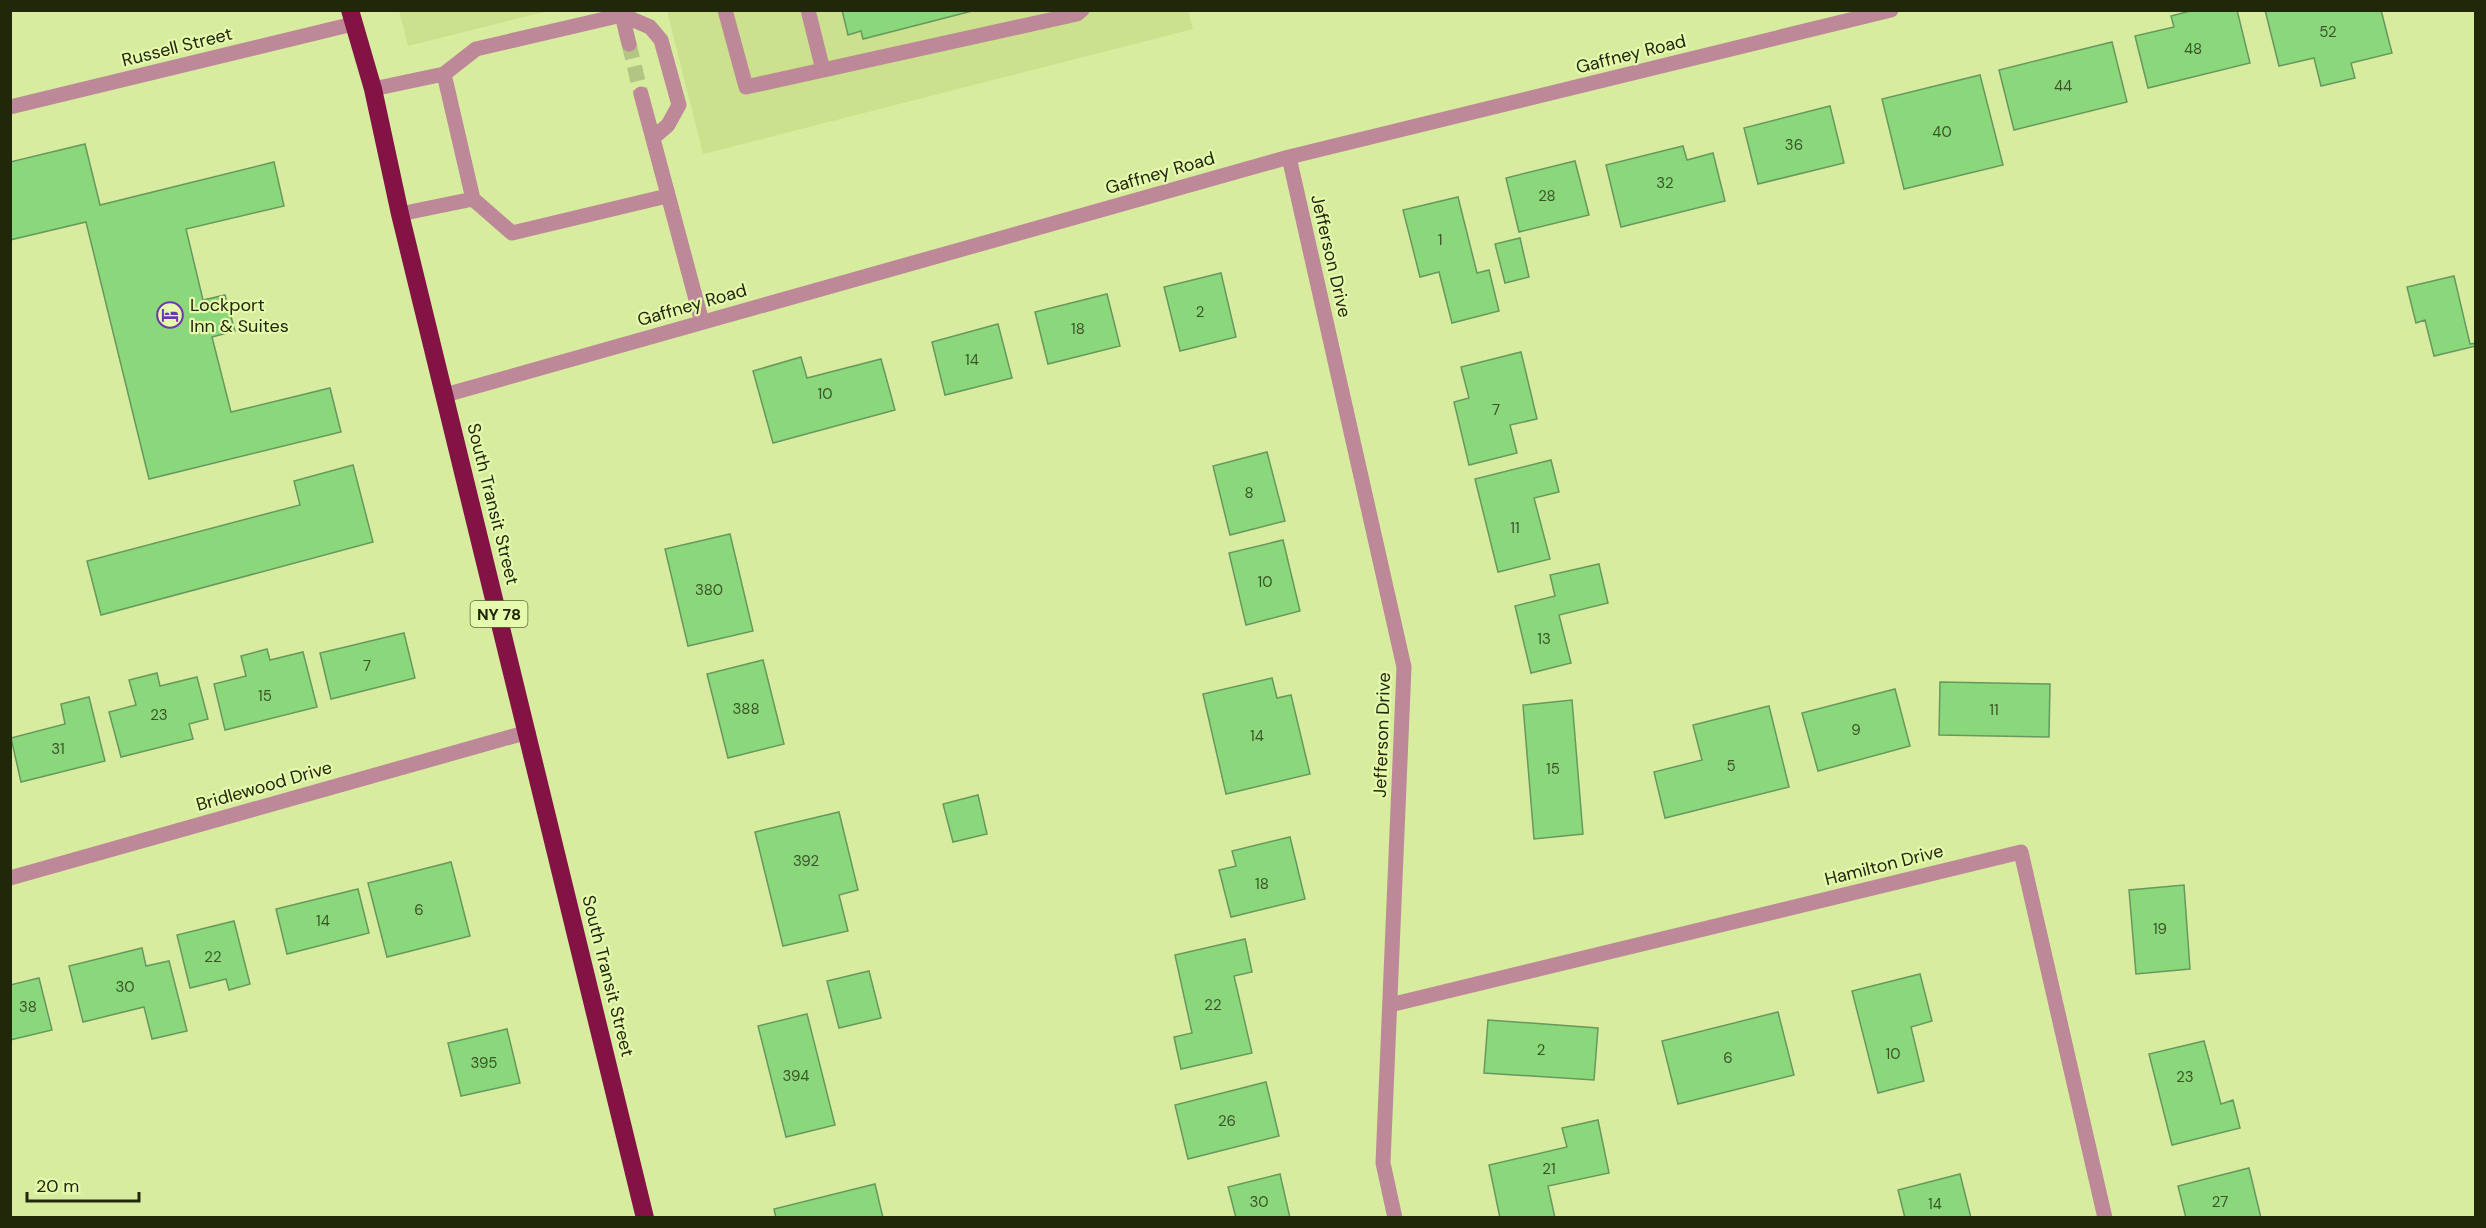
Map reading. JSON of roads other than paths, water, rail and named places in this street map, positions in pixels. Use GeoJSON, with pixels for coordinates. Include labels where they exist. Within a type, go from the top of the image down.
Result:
{"type":"FeatureCollection","features":[{"type":"Feature","properties":{"kind":"highway","name":"South Transit Street"},"geometry":{"type":"LineString","coordinates":[[352,17],[373,89],[400,214],[645,1218]]}},
{"type":"Feature","properties":{"kind":"street"},"geometry":{"type":"LineString","coordinates":[[725,10],[746,87],[1077,14],[1082,10]]}},
{"type":"Feature","properties":{"kind":"street"},"geometry":{"type":"LineString","coordinates":[[808,10],[824,70]]}},
{"type":"Feature","properties":{"kind":"street","name":"Gaffney Road"},"geometry":{"type":"LineString","coordinates":[[445,395],[1289,157],[1891,10]]}},
{"type":"Feature","properties":{"kind":"street"},"geometry":{"type":"LineString","coordinates":[[622,15],[629,44]]}},
{"type":"Feature","properties":{"kind":"street"},"geometry":{"type":"LineString","coordinates":[[373,89],[444,74],[476,49],[622,15],[650,27],[661,40],[679,105],[668,125],[653,138]]}},
{"type":"Feature","properties":{"kind":"street","name":"Russell Street"},"geometry":{"type":"LineString","coordinates":[[10,107],[352,17]]}},
{"type":"Feature","properties":{"kind":"street"},"geometry":{"type":"LineString","coordinates":[[444,74],[473,199],[512,233],[667,196]]}},
{"type":"Feature","properties":{"kind":"street"},"geometry":{"type":"LineString","coordinates":[[641,94],[702,322]]}},
{"type":"Feature","properties":{"kind":"street","name":"Jefferson Drive"},"geometry":{"type":"LineString","coordinates":[[1289,157],[1404,667],[1383,1162],[1395,1218]]}},
{"type":"Feature","properties":{"kind":"street"},"geometry":{"type":"LineString","coordinates":[[400,214],[473,199]]}},
{"type":"Feature","properties":{"kind":"street","name":"Bridlewood Drive"},"geometry":{"type":"LineString","coordinates":[[10,878],[528,732]]}},
{"type":"Feature","properties":{"kind":"street","name":"Hamilton Drive"},"geometry":{"type":"LineString","coordinates":[[1390,1005],[2021,852],[2105,1218]]}},
{"type":"Feature","properties":{"kind":"tunnel"},"geometry":{"type":"LineString","coordinates":[[629,44],[641,94]]}},
{"type":"Feature","properties":{"kind":"place","name":"Lockport Inn & Suites"},"geometry":{"type":"Point","coordinates":[170,315]}}]}
